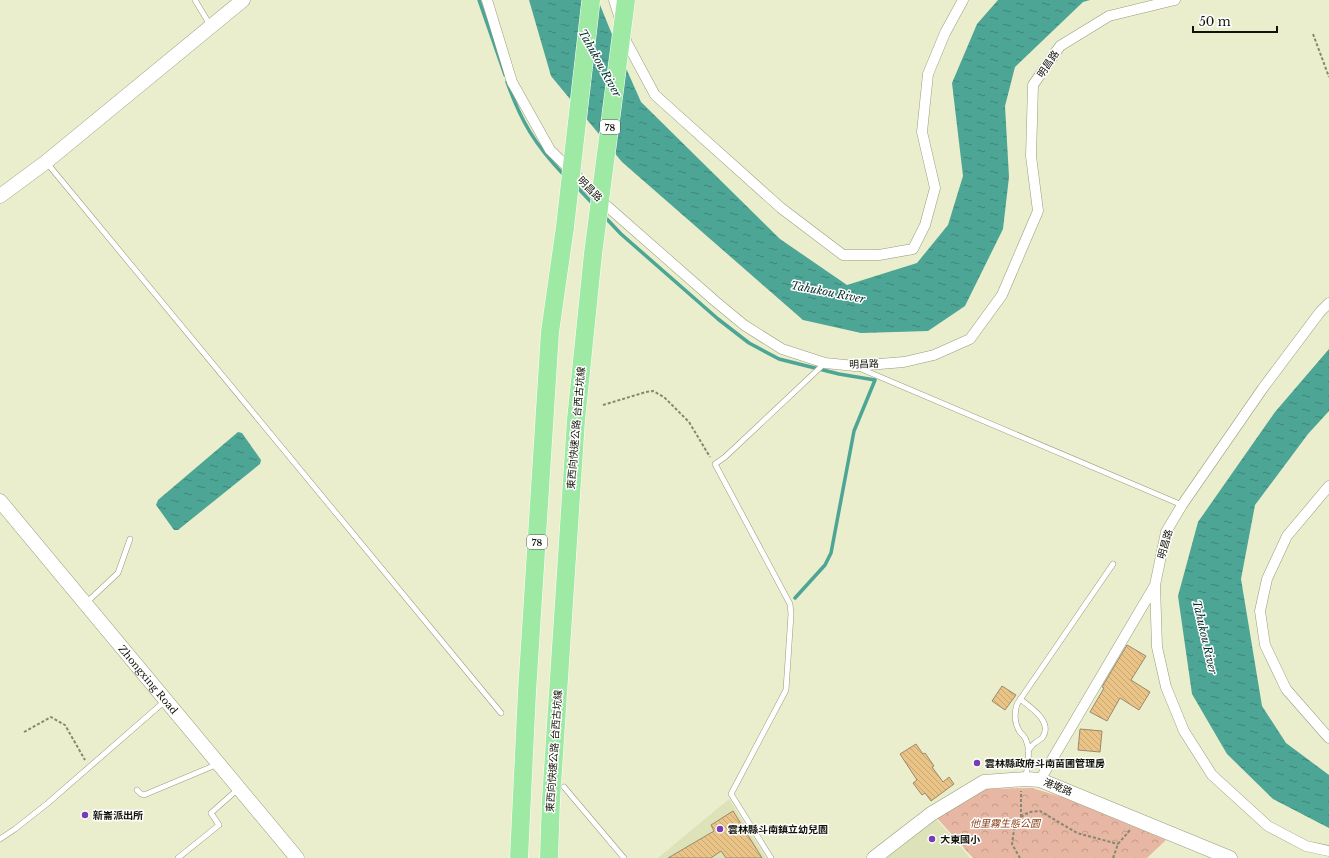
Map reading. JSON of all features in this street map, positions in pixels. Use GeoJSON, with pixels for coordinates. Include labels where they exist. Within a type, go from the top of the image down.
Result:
{"type":"FeatureCollection","features":[{"type":"Feature","properties":{"kind":"highway","name":"78"},"geometry":{"type":"LineString","coordinates":[[519,858],[527,692],[550,332],[565,227],[591,0]]}},
{"type":"Feature","properties":{"kind":"highway","name":"東西向快速公路 台西古坑線"},"geometry":{"type":"LineString","coordinates":[[549,858],[550,800],[576,420],[593,254],[626,0]]}},
{"type":"Feature","properties":{"kind":"street"},"geometry":{"type":"LineString","coordinates":[[0,196],[46,162],[244,0]]}},
{"type":"Feature","properties":{"kind":"street","name":"明昌路"},"geometry":{"type":"LineString","coordinates":[[487,0],[512,82],[550,150],[608,207],[715,302],[744,325],[782,349],[825,363],[855,366],[904,362],[934,355],[970,339],[1002,295],[1038,211],[1031,156],[1033,85],[1060,46],[1109,16],[1175,0]]}},
{"type":"Feature","properties":{"kind":"street"},"geometry":{"type":"LineString","coordinates":[[614,0],[627,43],[655,95],[781,208],[843,255],[880,255],[913,249],[925,225],[935,188],[922,132],[928,74],[944,33],[963,0]]}},
{"type":"Feature","properties":{"kind":"street","name":"明昌路"},"geometry":{"type":"LineString","coordinates":[[1040,780],[1155,585],[1166,532],[1182,505],[1263,388],[1320,312],[1329,303]]}},
{"type":"Feature","properties":{"kind":"street"},"geometry":{"type":"LineString","coordinates":[[1329,486],[1287,536],[1267,579],[1260,611],[1265,645],[1286,689],[1329,738]]}},
{"type":"Feature","properties":{"kind":"street","name":"Zhongxing Road"},"geometry":{"type":"LineString","coordinates":[[0,500],[297,858]]}},
{"type":"Feature","properties":{"kind":"street"},"geometry":{"type":"LineString","coordinates":[[1155,585],[1157,647],[1166,687],[1184,731],[1212,775],[1268,826],[1306,846],[1329,851]]}},
{"type":"Feature","properties":{"kind":"street","name":"港墘路"},"geometry":{"type":"LineString","coordinates":[[874,858],[931,814],[984,782],[1024,779],[1040,780],[1230,858]]}},
{"type":"Feature","properties":{"kind":"lane"},"geometry":{"type":"LineString","coordinates":[[195,0],[211,26]]}},
{"type":"Feature","properties":{"kind":"lane"},"geometry":{"type":"LineString","coordinates":[[46,162],[501,713]]}},
{"type":"Feature","properties":{"kind":"lane"},"geometry":{"type":"LineString","coordinates":[[772,858],[731,794],[786,690],[791,614],[790,604],[715,464],[725,457],[825,363]]}},
{"type":"Feature","properties":{"kind":"lane"},"geometry":{"type":"LineString","coordinates":[[855,366],[1182,505]]}},
{"type":"Feature","properties":{"kind":"lane"},"geometry":{"type":"LineString","coordinates":[[85,603],[118,573],[130,540]]}},
{"type":"Feature","properties":{"kind":"lane"},"geometry":{"type":"LineString","coordinates":[[1024,779],[1028,751],[1026,740],[1014,720],[1014,711],[1020,699],[1113,564]]}},
{"type":"Feature","properties":{"kind":"lane"},"geometry":{"type":"LineString","coordinates":[[1020,699],[1039,714],[1044,723],[1045,732],[1042,739],[1035,743],[1028,751]]}},
{"type":"Feature","properties":{"kind":"lane"},"geometry":{"type":"LineString","coordinates":[[0,839],[48,803],[166,700]]}},
{"type":"Feature","properties":{"kind":"lane"},"geometry":{"type":"LineString","coordinates":[[137,790],[144,795],[218,764]]}},
{"type":"Feature","properties":{"kind":"lane"},"geometry":{"type":"LineString","coordinates":[[564,787],[624,858]]}},
{"type":"Feature","properties":{"kind":"lane"},"geometry":{"type":"LineString","coordinates":[[178,858],[219,825],[211,813],[239,788]]}},
{"type":"Feature","properties":{"kind":"path"},"geometry":{"type":"LineString","coordinates":[[1314,34],[1329,77]]}},
{"type":"Feature","properties":{"kind":"path"},"geometry":{"type":"LineString","coordinates":[[603,405],[654,391],[664,397],[689,422],[715,464]]}},
{"type":"Feature","properties":{"kind":"path"},"geometry":{"type":"LineString","coordinates":[[24,732],[51,717],[65,725],[89,766]]}},
{"type":"Feature","properties":{"kind":"path"},"geometry":{"type":"LineString","coordinates":[[1020,858],[1012,844],[1014,830],[1021,817],[1024,779]]}},
{"type":"Feature","properties":{"kind":"path"},"geometry":{"type":"LineString","coordinates":[[1021,817],[1029,812],[1040,811],[1077,833],[1118,844]]}},
{"type":"Feature","properties":{"kind":"path"},"geometry":{"type":"LineString","coordinates":[[1113,858],[1118,844],[1140,821]]}},
{"type":"Feature","properties":{"kind":"shaded area","name":"雲林縣斗南鎮立幼兒園"},"geometry":{"type":"Polygon","coordinates":[[[729,799],[766,858],[658,858],[729,799]]]}},
{"type":"Feature","properties":{"kind":"shaded area","name":"大東國小"},"geometry":{"type":"Polygon","coordinates":[[[936,819],[970,858],[886,858],[936,819]]]}},
{"type":"Feature","properties":{"kind":"green space","name":"他里霧生態公園"},"geometry":{"type":"Polygon","coordinates":[[[1032,788],[1065,798],[1166,840],[1147,858],[973,858],[937,818],[986,789],[1032,788]]]}},
{"type":"Feature","properties":{"kind":"water","name":"Tahukou River"},"geometry":{"type":"Polygon","coordinates":[[[529,0],[598,0],[641,102],[780,239],[847,285],[917,263],[948,225],[963,176],[952,83],[977,24],[998,0],[1090,0],[1083,2],[1015,67],[1005,106],[1009,177],[1003,229],[965,306],[928,331],[861,333],[803,320],[622,162],[551,76],[529,0]]]}},
{"type":"Feature","properties":{"kind":"water","name":"Tahukou River"},"geometry":{"type":"Polygon","coordinates":[[[1329,349],[1329,411],[1308,434],[1255,505],[1241,579],[1262,706],[1286,743],[1329,775],[1329,828],[1273,799],[1227,754],[1192,694],[1178,596],[1198,522],[1275,412],[1329,349]]]}},
{"type":"Feature","properties":{"kind":"water"},"geometry":{"type":"Polygon","coordinates":[[[238,432],[242,433],[261,460],[260,464],[178,530],[174,530],[156,505],[158,500],[238,432]]]}},
{"type":"Feature","properties":{"kind":"building"},"geometry":{"type":"Polygon","coordinates":[[[1127,645],[1146,656],[1131,680],[1150,692],[1139,710],[1120,698],[1107,721],[1090,712],[1104,688],[1102,687],[1127,645]]]}},
{"type":"Feature","properties":{"kind":"building"},"geometry":{"type":"Polygon","coordinates":[[[1002,686],[1016,695],[1005,710],[992,701],[1002,686]]]}},
{"type":"Feature","properties":{"kind":"building"},"geometry":{"type":"Polygon","coordinates":[[[1080,729],[1102,731],[1100,752],[1078,750],[1080,729]]]}},
{"type":"Feature","properties":{"kind":"building"},"geometry":{"type":"Polygon","coordinates":[[[916,744],[923,754],[925,753],[934,766],[932,767],[943,782],[949,777],[954,784],[931,801],[925,793],[922,795],[913,783],[917,780],[900,754],[916,744]]]}},
{"type":"Feature","properties":{"kind":"building","name":"雲林縣斗南鎮立幼兒園"},"geometry":{"type":"Polygon","coordinates":[[[733,811],[762,858],[726,858],[721,851],[711,858],[668,858],[714,831],[711,825],[733,811]]]}},
{"type":"Feature","properties":{"kind":"waterway"},"geometry":{"type":"LineString","coordinates":[[479,0],[505,75]]}},
{"type":"Feature","properties":{"kind":"waterway"},"geometry":{"type":"LineString","coordinates":[[507,82],[518,109],[530,132],[537,143],[564,175]]}},
{"type":"Feature","properties":{"kind":"waterway"},"geometry":{"type":"LineString","coordinates":[[576,186],[594,205]]}},
{"type":"Feature","properties":{"kind":"waterway"},"geometry":{"type":"LineString","coordinates":[[603,215],[621,234],[718,319],[749,343],[779,359],[839,374],[875,380],[854,431],[831,553],[825,565],[795,598]]}},
{"type":"Feature","properties":{"kind":"place","name":"雲林縣政府斗南苗圃管理房"},"geometry":{"type":"Point","coordinates":[977,763]}},
{"type":"Feature","properties":{"kind":"place","name":"新崙派出所"},"geometry":{"type":"Point","coordinates":[85,815]}},
{"type":"Feature","properties":{"kind":"place","name":"雲林縣斗南鎮立幼兒園"},"geometry":{"type":"Point","coordinates":[720,829]}},
{"type":"Feature","properties":{"kind":"place","name":"大東國小"},"geometry":{"type":"Point","coordinates":[932,839]}}]}
